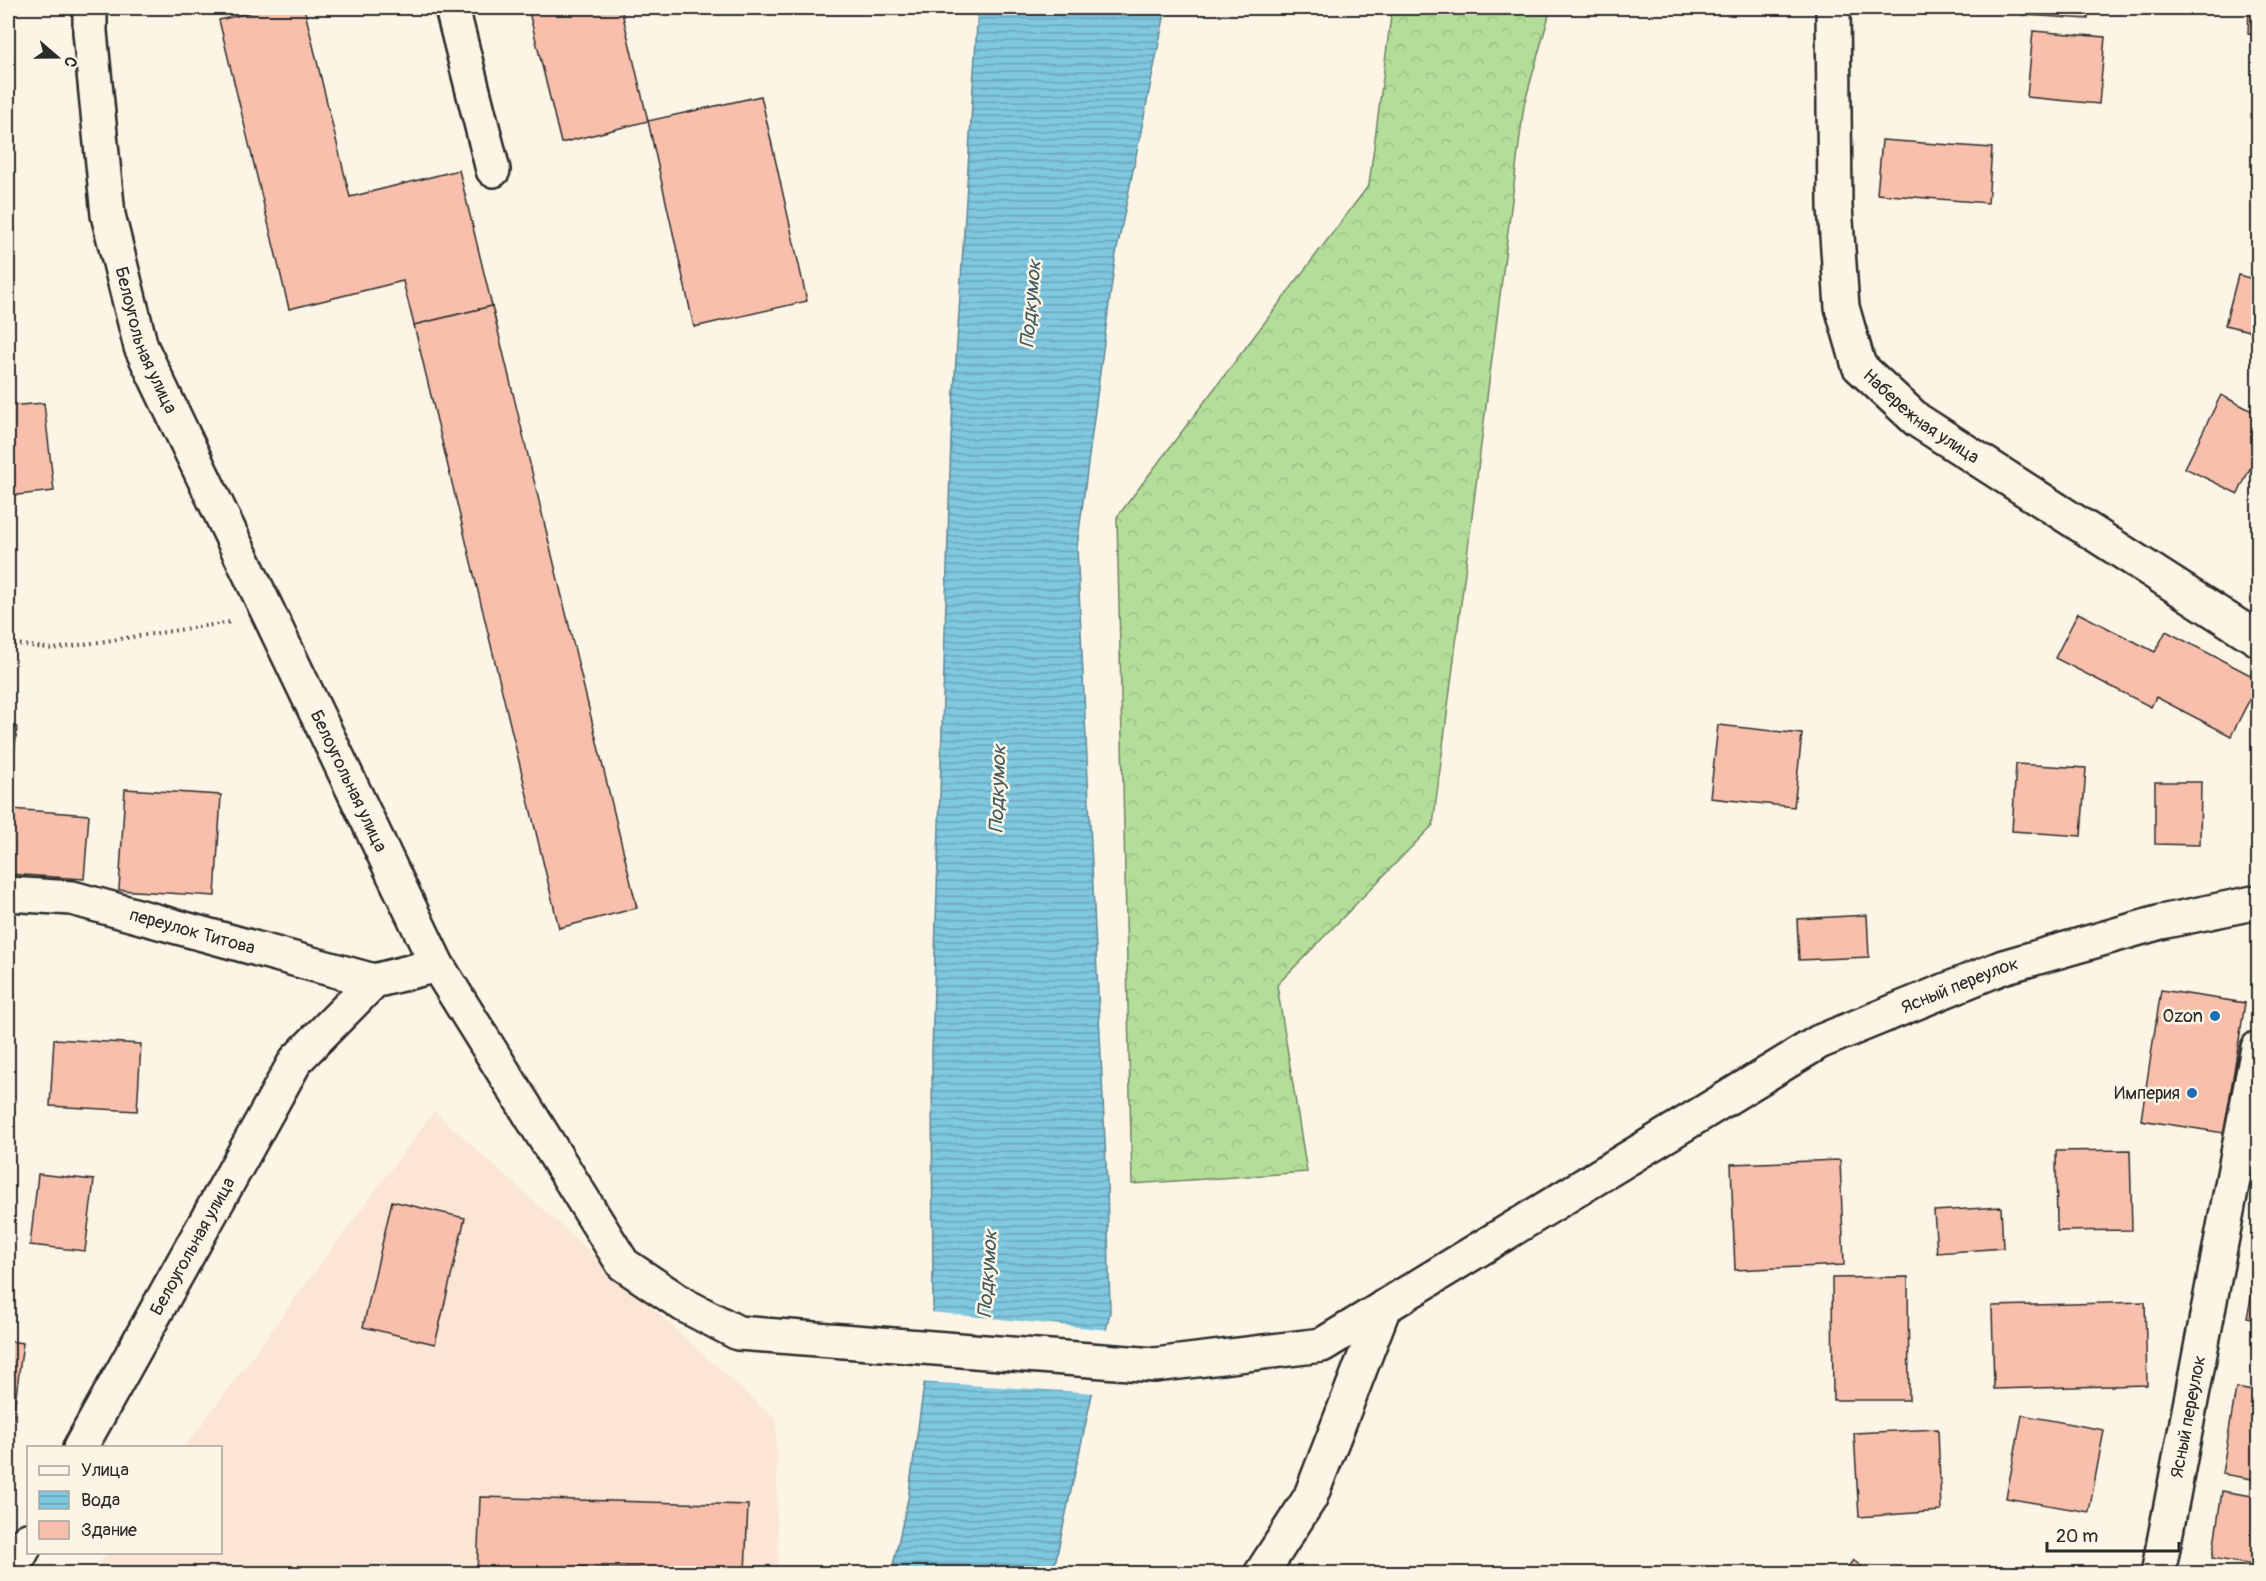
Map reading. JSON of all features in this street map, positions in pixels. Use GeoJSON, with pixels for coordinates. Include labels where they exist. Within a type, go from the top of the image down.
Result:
{"type":"FeatureCollection","features":[{"type":"Feature","properties":{"kind":"street","name":"Белоугольная улица"},"geometry":{"type":"LineString","coordinates":[[90,8],[90,32],[108,215],[141,347],[437,965],[623,1264],[684,1305],[738,1333],[1155,1365],[1322,1345]]}},
{"type":"Feature","properties":{"kind":"street"},"geometry":{"type":"LineString","coordinates":[[452,8],[493,170]]}},
{"type":"Feature","properties":{"kind":"street","name":"Набережная улица"},"geometry":{"type":"LineString","coordinates":[[1833,8],[1834,207],[1842,307],[1859,366],[1917,420],[2259,639]]}},
{"type":"Feature","properties":{"kind":"street","name":"переулок Титова"},"geometry":{"type":"LineString","coordinates":[[8,894],[72,898],[374,981]]}},
{"type":"Feature","properties":{"kind":"street","name":"Ясный переулок"},"geometry":{"type":"LineString","coordinates":[[1322,1345],[1684,1122],[1819,1042],[2003,967],[2161,922],[2259,902]]}},
{"type":"Feature","properties":{"kind":"street"},"geometry":{"type":"LineString","coordinates":[[374,981],[437,965]]}},
{"type":"Feature","properties":{"kind":"street","name":"Белоугольная улица"},"geometry":{"type":"LineString","coordinates":[[81,1446],[296,1060],[374,981]]}},
{"type":"Feature","properties":{"kind":"street","name":"Ясный переулок"},"geometry":{"type":"LineString","coordinates":[[2158,1574],[2259,1048]]}},
{"type":"Feature","properties":{"kind":"street"},"geometry":{"type":"LineString","coordinates":[[1261,1574],[1310,1498],[1384,1307]]}},
{"type":"Feature","properties":{"kind":"street"},"geometry":{"type":"LineString","coordinates":[[10,1574],[27,1542]]}},
{"type":"Feature","properties":{"kind":"path"},"geometry":{"type":"LineString","coordinates":[[8,643],[53,649],[270,616]]}},
{"type":"Feature","properties":{"kind":"shaded area"},"geometry":{"type":"Polygon","coordinates":[[[434,1111],[776,1420],[778,1573],[91,1574],[106,1554],[222,1554],[222,1446],[186,1446],[434,1111]]]}},
{"type":"Feature","properties":{"kind":"green space"},"geometry":{"type":"Polygon","coordinates":[[[1392,8],[1551,8],[1524,105],[1433,825],[1277,985],[1307,1172],[1132,1184],[1117,517],[1369,185],[1392,8]]]}},
{"type":"Feature","properties":{"kind":"water","name":"Подкумок"},"geometry":{"type":"Polygon","coordinates":[[[978,8],[1166,8],[1115,259],[1077,547],[1107,1184],[1110,1312],[1053,1573],[891,1574],[908,1499],[933,1321],[932,1052],[951,439],[978,8]]]}},
{"type":"Feature","properties":{"kind":"pier"},"geometry":{"type":"Polygon","coordinates":[[[930,1312],[1109,1330],[1096,1393],[921,1382],[930,1312]]]}},
{"type":"Feature","properties":{"kind":"building"},"geometry":{"type":"Polygon","coordinates":[[[240,8],[269,8],[242,14],[240,8]]]}},
{"type":"Feature","properties":{"kind":"building"},"geometry":{"type":"Polygon","coordinates":[[[269,8],[304,8],[350,197],[459,170],[492,306],[414,325],[403,281],[289,309],[219,20],[269,8]]]}},
{"type":"Feature","properties":{"kind":"building"},"geometry":{"type":"Polygon","coordinates":[[[528,8],[621,8],[648,121],[561,143],[528,8]]]}},
{"type":"Feature","properties":{"kind":"building"},"geometry":{"type":"Polygon","coordinates":[[[2024,8],[2089,8],[2088,19],[2023,15],[2024,8]]]}},
{"type":"Feature","properties":{"kind":"building"},"geometry":{"type":"Polygon","coordinates":[[[2249,8],[2258,8],[2258,35],[2248,34],[2249,8]]]}},
{"type":"Feature","properties":{"kind":"building"},"geometry":{"type":"Polygon","coordinates":[[[2033,31],[2105,37],[2099,104],[2027,97],[2033,31]]]}},
{"type":"Feature","properties":{"kind":"building"},"geometry":{"type":"Polygon","coordinates":[[[761,96],[807,301],[694,327],[648,121],[761,96]]]}},
{"type":"Feature","properties":{"kind":"building"},"geometry":{"type":"Polygon","coordinates":[[[1882,140],[1992,148],[1988,203],[1877,194],[1882,140]]]}},
{"type":"Feature","properties":{"kind":"building"},"geometry":{"type":"Polygon","coordinates":[[[2238,275],[2258,280],[2258,333],[2225,325],[2238,275]]]}},
{"type":"Feature","properties":{"kind":"building"},"geometry":{"type":"Polygon","coordinates":[[[492,306],[637,908],[559,928],[414,325],[492,306]]]}},
{"type":"Feature","properties":{"kind":"building"},"geometry":{"type":"Polygon","coordinates":[[[2221,395],[2258,414],[2258,451],[2238,494],[2185,468],[2221,395]]]}},
{"type":"Feature","properties":{"kind":"building"},"geometry":{"type":"Polygon","coordinates":[[[44,403],[54,491],[8,496],[8,406],[44,403]]]}},
{"type":"Feature","properties":{"kind":"building"},"geometry":{"type":"Polygon","coordinates":[[[2078,613],[2155,652],[2166,631],[2258,679],[2231,736],[2156,697],[2151,707],[2055,658],[2078,613]]]}},
{"type":"Feature","properties":{"kind":"building"},"geometry":{"type":"Polygon","coordinates":[[[1718,725],[1802,734],[1794,807],[1710,798],[1718,725]]]}},
{"type":"Feature","properties":{"kind":"building"},"geometry":{"type":"Polygon","coordinates":[[[8,727],[17,727],[10,797],[8,797],[8,727]]]}},
{"type":"Feature","properties":{"kind":"building"},"geometry":{"type":"Polygon","coordinates":[[[2016,764],[2086,768],[2081,836],[2012,831],[2016,764]]]}},
{"type":"Feature","properties":{"kind":"building"},"geometry":{"type":"Polygon","coordinates":[[[2155,782],[2201,782],[2200,845],[2155,844],[2155,782]]]}},
{"type":"Feature","properties":{"kind":"building"},"geometry":{"type":"Polygon","coordinates":[[[125,789],[221,795],[215,896],[119,890],[125,789]]]}},
{"type":"Feature","properties":{"kind":"building"},"geometry":{"type":"Polygon","coordinates":[[[10,809],[89,815],[84,879],[8,874],[10,809]]]}},
{"type":"Feature","properties":{"kind":"building"},"geometry":{"type":"Polygon","coordinates":[[[1867,915],[1869,957],[1799,960],[1797,919],[1867,915]]]}},
{"type":"Feature","properties":{"kind":"building"},"geometry":{"type":"Polygon","coordinates":[[[2161,990],[2245,1003],[2224,1133],[2141,1120],[2161,990]]]}},
{"type":"Feature","properties":{"kind":"building"},"geometry":{"type":"Polygon","coordinates":[[[54,1039],[141,1044],[137,1111],[50,1106],[54,1039]]]}},
{"type":"Feature","properties":{"kind":"building"},"geometry":{"type":"Polygon","coordinates":[[[2130,1150],[2132,1230],[2057,1231],[2056,1151],[2130,1150]]]}},
{"type":"Feature","properties":{"kind":"building"},"geometry":{"type":"Polygon","coordinates":[[[1840,1160],[1844,1265],[1735,1270],[1731,1164],[1840,1160]]]}},
{"type":"Feature","properties":{"kind":"building"},"geometry":{"type":"Polygon","coordinates":[[[38,1174],[94,1180],[85,1251],[30,1245],[38,1174]]]}},
{"type":"Feature","properties":{"kind":"building"},"geometry":{"type":"Polygon","coordinates":[[[392,1201],[465,1218],[435,1344],[363,1327],[392,1201]]]}},
{"type":"Feature","properties":{"kind":"building"},"geometry":{"type":"Polygon","coordinates":[[[2001,1207],[2003,1248],[1937,1253],[1934,1211],[2001,1207]]]}},
{"type":"Feature","properties":{"kind":"building"},"geometry":{"type":"Polygon","coordinates":[[[2258,1263],[2258,1321],[2247,1318],[2258,1263]]]}},
{"type":"Feature","properties":{"kind":"building"},"geometry":{"type":"Polygon","coordinates":[[[1908,1277],[1909,1400],[1833,1400],[1832,1278],[1908,1277]]]}},
{"type":"Feature","properties":{"kind":"building"},"geometry":{"type":"Polygon","coordinates":[[[2145,1302],[2147,1385],[1994,1389],[1992,1306],[2145,1302]]]}},
{"type":"Feature","properties":{"kind":"building"},"geometry":{"type":"Polygon","coordinates":[[[8,1341],[23,1343],[11,1433],[8,1432],[8,1341]]]}},
{"type":"Feature","properties":{"kind":"building"},"geometry":{"type":"Polygon","coordinates":[[[2236,1388],[2258,1392],[2258,1480],[2222,1474],[2236,1388]]]}},
{"type":"Feature","properties":{"kind":"building"},"geometry":{"type":"Polygon","coordinates":[[[2022,1415],[2104,1430],[2089,1512],[2006,1498],[2022,1415]]]}},
{"type":"Feature","properties":{"kind":"building"},"geometry":{"type":"Polygon","coordinates":[[[1938,1429],[1941,1511],[1859,1517],[1854,1433],[1938,1429]]]}},
{"type":"Feature","properties":{"kind":"building"},"geometry":{"type":"Polygon","coordinates":[[[2222,1491],[2258,1497],[2258,1566],[2212,1558],[2222,1491]]]}},
{"type":"Feature","properties":{"kind":"building"},"geometry":{"type":"Polygon","coordinates":[[[480,1497],[748,1505],[745,1572],[561,1566],[561,1574],[477,1574],[480,1497]]]}},
{"type":"Feature","properties":{"kind":"building"},"geometry":{"type":"Polygon","coordinates":[[[1853,1560],[1871,1574],[1843,1574],[1853,1560]]]}},
{"type":"Feature","properties":{"kind":"place","name":"Ozon"},"geometry":{"type":"Point","coordinates":[2215,1016]}},
{"type":"Feature","properties":{"kind":"place","name":"Империя"},"geometry":{"type":"Point","coordinates":[2192,1093]}}]}
